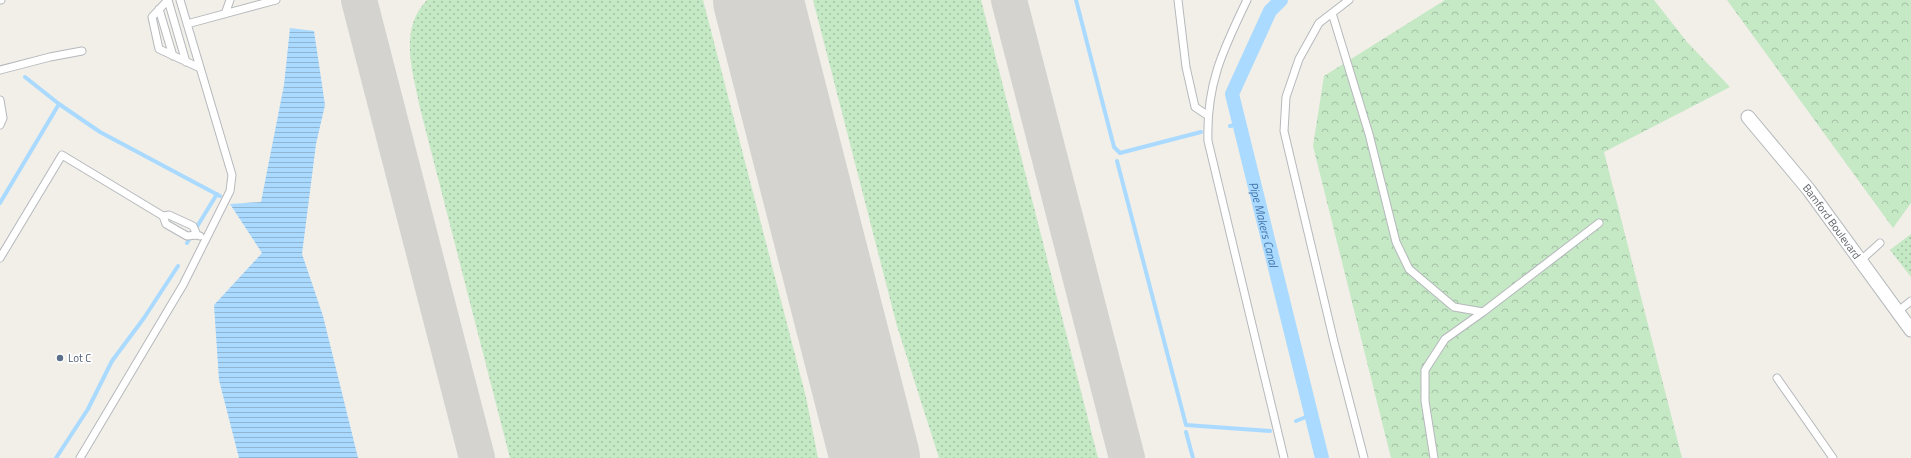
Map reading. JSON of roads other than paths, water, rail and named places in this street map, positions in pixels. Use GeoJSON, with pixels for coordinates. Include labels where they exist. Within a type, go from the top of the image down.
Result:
{"type":"FeatureCollection","features":[{"type":"Feature","properties":{"kind":"street","name":"Bamford Boulevard"},"geometry":{"type":"LineString","coordinates":[[1748,117],[1809,190],[1911,330]]}},
{"type":"Feature","properties":{"kind":"lane"},"geometry":{"type":"LineString","coordinates":[[186,62],[168,0],[152,17],[159,49],[173,56],[186,62],[200,68]]}},
{"type":"Feature","properties":{"kind":"lane"},"geometry":{"type":"LineString","coordinates":[[80,458],[182,285],[221,212],[230,190],[232,175],[180,0]]}},
{"type":"Feature","properties":{"kind":"lane"},"geometry":{"type":"LineString","coordinates":[[225,14],[230,0]]}},
{"type":"Feature","properties":{"kind":"lane"},"geometry":{"type":"LineString","coordinates":[[187,24],[276,0]]}},
{"type":"Feature","properties":{"kind":"lane"},"geometry":{"type":"LineString","coordinates":[[1178,0],[1186,67],[1195,107],[1207,115]]}},
{"type":"Feature","properties":{"kind":"lane"},"geometry":{"type":"LineString","coordinates":[[1247,0],[1222,53],[1210,96],[1207,115],[1208,141],[1284,458]]}},
{"type":"Feature","properties":{"kind":"lane"},"geometry":{"type":"LineString","coordinates":[[1348,0],[1319,23],[1299,59],[1286,97],[1284,131],[1330,328],[1364,458]]}},
{"type":"Feature","properties":{"kind":"lane"},"geometry":{"type":"LineString","coordinates":[[159,9],[173,56]]}},
{"type":"Feature","properties":{"kind":"lane"},"geometry":{"type":"LineString","coordinates":[[1332,13],[1369,134],[1396,242],[1409,269],[1454,307],[1483,312]]}},
{"type":"Feature","properties":{"kind":"lane"},"geometry":{"type":"LineString","coordinates":[[0,70],[50,57],[82,51]]}},
{"type":"Feature","properties":{"kind":"lane"},"geometry":{"type":"LineString","coordinates":[[0,100],[3,118],[0,125]]}},
{"type":"Feature","properties":{"kind":"lane"},"geometry":{"type":"LineString","coordinates":[[0,258],[62,155],[163,216],[166,224],[187,236],[197,235]]}},
{"type":"Feature","properties":{"kind":"lane"},"geometry":{"type":"LineString","coordinates":[[163,216],[169,215],[193,226],[197,235],[205,240]]}},
{"type":"Feature","properties":{"kind":"lane"},"geometry":{"type":"LineString","coordinates":[[1434,458],[1425,401],[1425,370],[1445,339],[1599,224]]}},
{"type":"Feature","properties":{"kind":"lane"},"geometry":{"type":"LineString","coordinates":[[1860,261],[1880,243]]}},
{"type":"Feature","properties":{"kind":"lane"},"geometry":{"type":"LineString","coordinates":[[1897,312],[1911,300]]}},
{"type":"Feature","properties":{"kind":"lane"},"geometry":{"type":"LineString","coordinates":[[1777,378],[1833,458]]}},
{"type":"Feature","properties":{"kind":"water"},"geometry":{"type":"Polygon","coordinates":[[[290,28],[314,31],[325,105],[316,144],[302,254],[323,316],[358,458],[239,458],[219,380],[214,305],[262,253],[230,204],[261,202],[284,85],[290,28]]]}},
{"type":"Feature","properties":{"kind":"waterway"},"geometry":{"type":"LineString","coordinates":[[1076,0],[1114,147],[1120,153],[1201,132]]}},
{"type":"Feature","properties":{"kind":"waterway","name":"Pipe Makers Canal"},"geometry":{"type":"LineString","coordinates":[[1281,0],[1270,11],[1232,94],[1322,458]]}},
{"type":"Feature","properties":{"kind":"waterway"},"geometry":{"type":"LineString","coordinates":[[25,77],[59,104],[100,132],[220,196]]}},
{"type":"Feature","properties":{"kind":"waterway"},"geometry":{"type":"LineString","coordinates":[[0,203],[59,104]]}},
{"type":"Feature","properties":{"kind":"waterway"},"geometry":{"type":"LineString","coordinates":[[1230,126],[1239,124]]}},
{"type":"Feature","properties":{"kind":"waterway"},"geometry":{"type":"LineString","coordinates":[[1117,161],[1186,425],[1270,431]]}},
{"type":"Feature","properties":{"kind":"waterway"},"geometry":{"type":"LineString","coordinates":[[187,243],[217,194]]}},
{"type":"Feature","properties":{"kind":"waterway"},"geometry":{"type":"LineString","coordinates":[[56,458],[88,409],[112,361],[144,318],[178,266]]}},
{"type":"Feature","properties":{"kind":"waterway"},"geometry":{"type":"LineString","coordinates":[[1296,421],[1311,415]]}},
{"type":"Feature","properties":{"kind":"waterway"},"geometry":{"type":"LineString","coordinates":[[1186,432],[1193,458]]}},
{"type":"Feature","properties":{"kind":"place","name":"Lot C"},"geometry":{"type":"Point","coordinates":[60,358]}}]}
